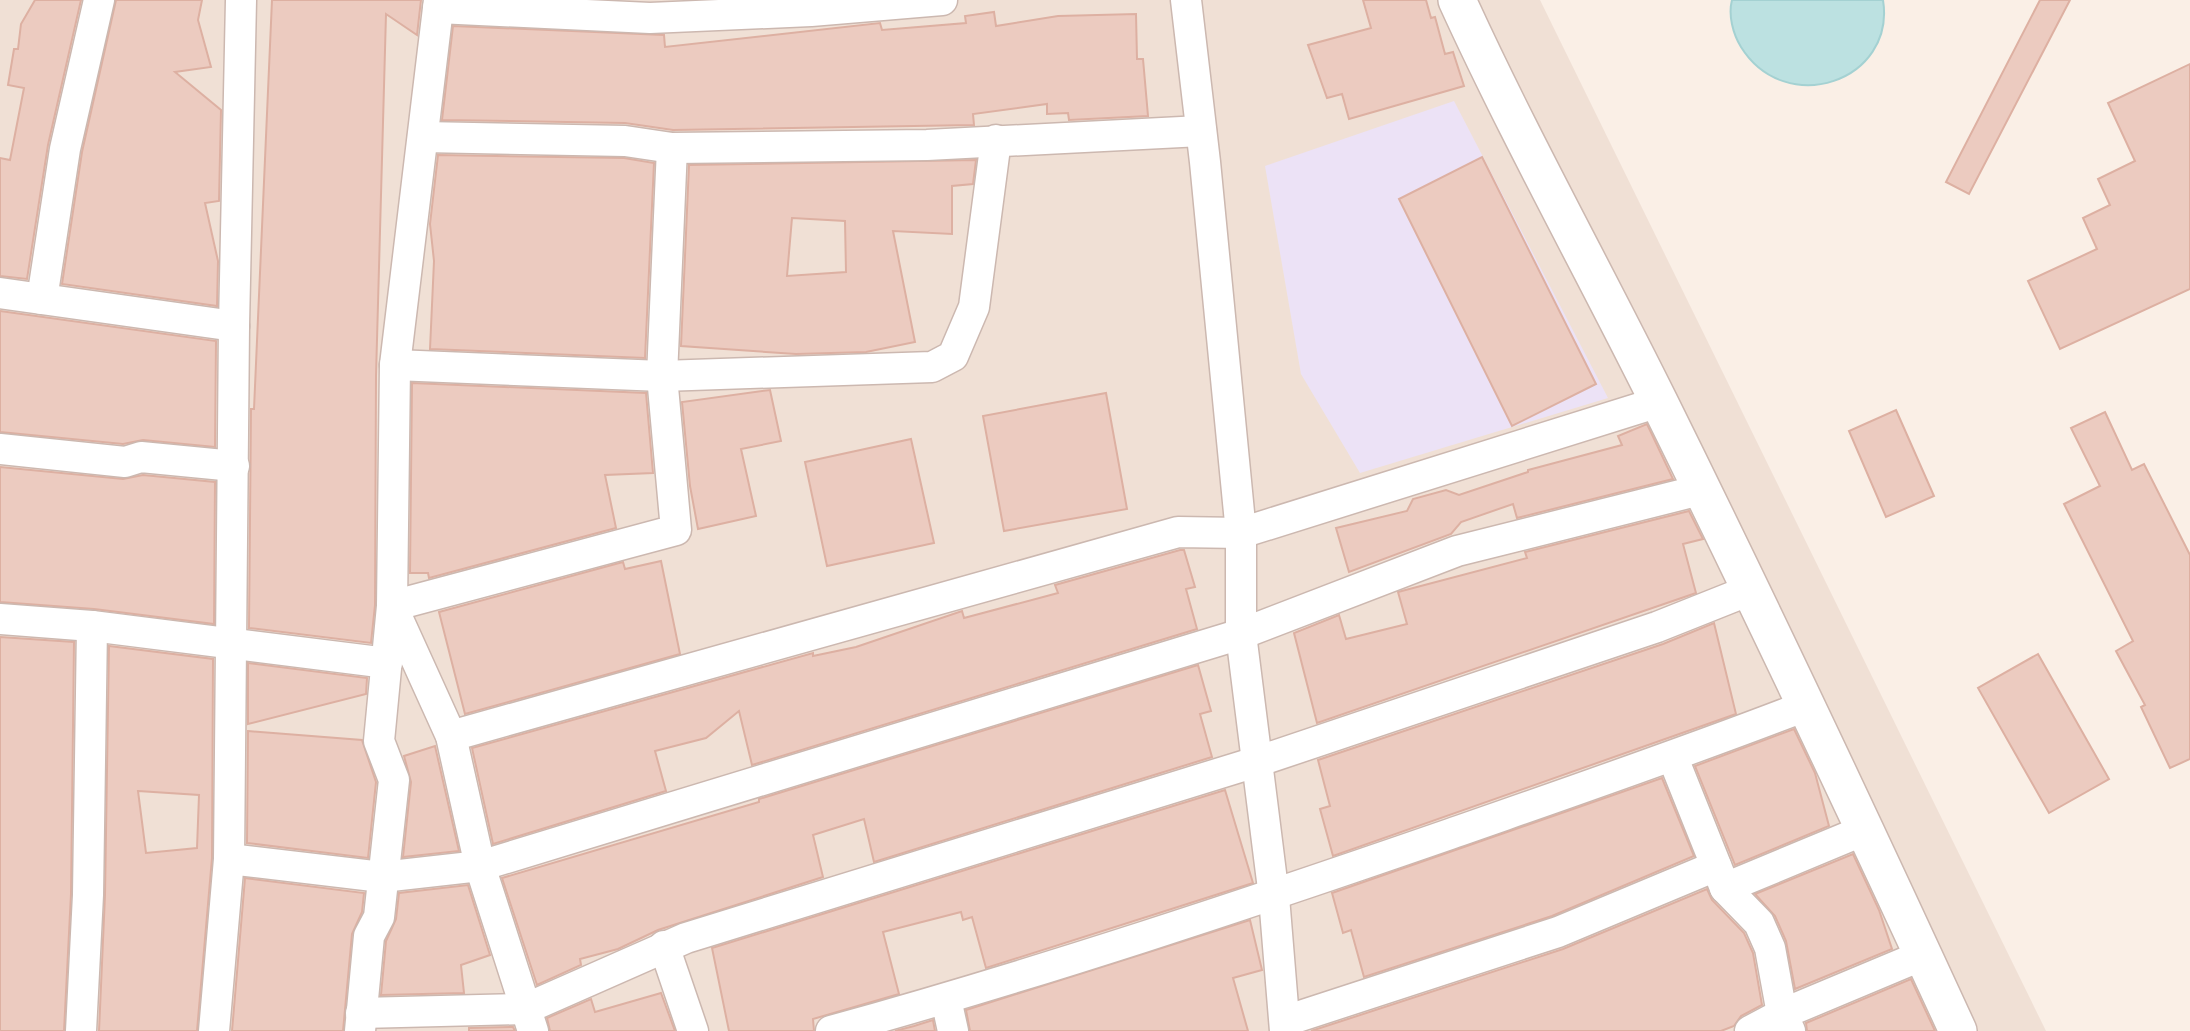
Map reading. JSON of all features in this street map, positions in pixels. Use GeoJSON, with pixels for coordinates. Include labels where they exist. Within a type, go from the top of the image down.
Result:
{"type":"FeatureCollection","features":[{"type":"Feature","properties":{"kind":"street"},"geometry":{"type":"LineString","coordinates":[[42,299],[65,149],[99,0]]}},
{"type":"Feature","properties":{"kind":"street"},"geometry":{"type":"LineString","coordinates":[[214,1031],[229,859],[234,326],[241,0]]}},
{"type":"Feature","properties":{"kind":"street"},"geometry":{"type":"LineString","coordinates":[[942,0],[811,11],[650,18],[438,4],[395,365],[392,606],[379,741],[394,779],[379,917],[369,936],[361,1022],[527,1024],[664,946],[887,873],[1256,762],[1657,627],[1750,590]]}},
{"type":"Feature","properties":{"kind":"street"},"geometry":{"type":"LineString","coordinates":[[1186,0],[1241,533],[1241,634],[1274,897],[1285,1026],[1867,829]]}},
{"type":"Feature","properties":{"kind":"street"},"geometry":{"type":"LineString","coordinates":[[1457,0],[1808,705],[1958,1031]]}},
{"type":"Feature","properties":{"kind":"street"},"geometry":{"type":"LineString","coordinates":[[422,137],[625,141],[672,148],[927,145],[1201,131]]}},
{"type":"Feature","properties":{"kind":"street"},"geometry":{"type":"LineString","coordinates":[[395,365],[662,376],[932,367],[953,356],[974,307],[996,140]]}},
{"type":"Feature","properties":{"kind":"street"},"geometry":{"type":"LineString","coordinates":[[392,606],[676,530],[662,376],[672,148]]}},
{"type":"Feature","properties":{"kind":"street"},"geometry":{"type":"LineString","coordinates":[[0,293],[234,326]]}},
{"type":"Feature","properties":{"kind":"street"},"geometry":{"type":"LineString","coordinates":[[451,736],[1178,531],[1241,533],[1659,402]]}},
{"type":"Feature","properties":{"kind":"street"},"geometry":{"type":"LineString","coordinates":[[0,449],[125,462],[141,457],[234,466]]}},
{"type":"Feature","properties":{"kind":"street"},"geometry":{"type":"LineString","coordinates":[[229,859],[382,877],[480,866],[1241,634],[1457,551],[1700,489]]}},
{"type":"Feature","properties":{"kind":"street"},"geometry":{"type":"LineString","coordinates":[[392,606],[451,736],[480,866],[527,1024]]}},
{"type":"Feature","properties":{"kind":"street"},"geometry":{"type":"LineString","coordinates":[[0,619],[92,626],[387,663]]}},
{"type":"Feature","properties":{"kind":"street"},"geometry":{"type":"LineString","coordinates":[[81,1031],[88,895],[92,626]]}},
{"type":"Feature","properties":{"kind":"street"},"geometry":{"type":"LineString","coordinates":[[831,1031],[946,999],[1274,897],[1673,758],[1808,705]]}},
{"type":"Feature","properties":{"kind":"street"},"geometry":{"type":"LineString","coordinates":[[1673,758],[1721,877],[1759,923],[1770,948],[1786,1023]]}},
{"type":"Feature","properties":{"kind":"street"},"geometry":{"type":"LineString","coordinates":[[664,946],[693,1031]]}},
{"type":"Feature","properties":{"kind":"street"},"geometry":{"type":"LineString","coordinates":[[1750,1031],[1786,1023],[1923,955]]}},
{"type":"Feature","properties":{"kind":"street"},"geometry":{"type":"LineString","coordinates":[[946,999],[953,1031]]}},
{"type":"Feature","properties":{"kind":"shaded area"},"geometry":{"type":"Polygon","coordinates":[[[0,0],[1540,0],[2046,1031],[0,1031],[0,0]]]}},
{"type":"Feature","properties":{"kind":"shaded area"},"geometry":{"type":"Polygon","coordinates":[[[1454,101],[1608,398],[1360,473],[1301,374],[1265,166],[1454,101]]]}},
{"type":"Feature","properties":{"kind":"water"},"geometry":{"type":"Polygon","coordinates":[[[1732,0],[1883,0],[1882,28],[1873,52],[1856,69],[1834,81],[1809,85],[1784,81],[1761,69],[1741,47],[1732,24],[1732,0]]]}},
{"type":"Feature","properties":{"kind":"building"},"geometry":{"type":"Polygon","coordinates":[[[35,0],[81,0],[48,145],[27,279],[0,276],[0,158],[10,160],[24,88],[8,85],[14,49],[18,49],[21,24],[35,0]]]}},
{"type":"Feature","properties":{"kind":"building"},"geometry":{"type":"Polygon","coordinates":[[[116,0],[202,0],[198,20],[211,67],[175,72],[221,110],[219,201],[205,203],[218,261],[217,306],[62,284],[82,152],[116,0]]]}},
{"type":"Feature","properties":{"kind":"building"},"geometry":{"type":"Polygon","coordinates":[[[272,0],[421,0],[417,35],[386,14],[376,376],[375,605],[371,643],[249,628],[251,409],[254,409],[272,0]]]}},
{"type":"Feature","properties":{"kind":"building"},"geometry":{"type":"Polygon","coordinates":[[[1363,0],[1426,0],[1431,18],[1435,17],[1445,54],[1453,52],[1464,86],[1349,119],[1342,94],[1327,98],[1308,45],[1371,28],[1363,0]]]}},
{"type":"Feature","properties":{"kind":"building"},"geometry":{"type":"Polygon","coordinates":[[[2040,0],[2070,0],[1969,194],[1946,182],[2040,0]]]}},
{"type":"Feature","properties":{"kind":"building"},"geometry":{"type":"Polygon","coordinates":[[[994,12],[996,26],[1058,16],[1136,14],[1137,59],[1143,59],[1148,116],[1069,120],[1068,113],[1047,114],[1047,104],[973,114],[974,125],[673,130],[625,123],[442,120],[453,26],[664,35],[665,47],[880,23],[882,30],[966,23],[965,16],[994,12]]]}},
{"type":"Feature","properties":{"kind":"building"},"geometry":{"type":"Polygon","coordinates":[[[2190,64],[2190,289],[2060,349],[2028,281],[2097,249],[2083,218],[2110,205],[2098,179],[2135,161],[2108,103],[2190,64]]]}},
{"type":"Feature","properties":{"kind":"building"},"geometry":{"type":"Polygon","coordinates":[[[438,155],[624,158],[654,163],[645,358],[430,349],[434,261],[430,224],[438,155]]]}},
{"type":"Feature","properties":{"kind":"building"},"geometry":{"type":"Polygon","coordinates":[[[1482,157],[1596,384],[1512,426],[1399,199],[1482,157]]]}},
{"type":"Feature","properties":{"kind":"building"},"geometry":{"type":"Polygon","coordinates":[[[976,160],[973,184],[952,186],[952,234],[893,231],[915,342],[866,352],[796,354],[681,346],[689,165],[976,160]],[[792,218],[787,276],[846,272],[845,221],[792,218]]]}},
{"type":"Feature","properties":{"kind":"building"},"geometry":{"type":"Polygon","coordinates":[[[0,311],[216,341],[215,447],[143,440],[123,444],[0,432],[0,311]]]}},
{"type":"Feature","properties":{"kind":"building"},"geometry":{"type":"Polygon","coordinates":[[[412,383],[646,393],[653,473],[605,475],[616,528],[429,578],[428,573],[410,573],[412,383]]]}},
{"type":"Feature","properties":{"kind":"building"},"geometry":{"type":"Polygon","coordinates":[[[770,390],[781,441],[741,449],[756,516],[698,529],[690,486],[682,402],[770,390]]]}},
{"type":"Feature","properties":{"kind":"building"},"geometry":{"type":"Polygon","coordinates":[[[1106,393],[1127,509],[1004,531],[983,416],[1106,393]]]}},
{"type":"Feature","properties":{"kind":"building"},"geometry":{"type":"Polygon","coordinates":[[[1896,410],[1934,496],[1886,517],[1849,431],[1896,410]]]}},
{"type":"Feature","properties":{"kind":"building"},"geometry":{"type":"Polygon","coordinates":[[[2105,412],[2132,470],[2144,464],[2190,555],[2190,759],[2170,768],[2141,707],[2145,705],[2116,651],[2133,641],[2064,504],[2100,486],[2071,428],[2105,412]]]}},
{"type":"Feature","properties":{"kind":"building"},"geometry":{"type":"Polygon","coordinates":[[[1647,424],[1673,479],[1517,518],[1513,504],[1461,522],[1451,534],[1349,572],[1336,528],[1407,511],[1413,499],[1446,490],[1459,495],[1528,470],[1622,445],[1618,436],[1647,424]]]}},
{"type":"Feature","properties":{"kind":"building"},"geometry":{"type":"Polygon","coordinates":[[[911,439],[934,543],[827,566],[805,462],[911,439]]]}},
{"type":"Feature","properties":{"kind":"building"},"geometry":{"type":"Polygon","coordinates":[[[0,467],[123,479],[143,475],[215,482],[214,624],[94,609],[0,602],[0,467]]]}},
{"type":"Feature","properties":{"kind":"building"},"geometry":{"type":"Polygon","coordinates":[[[1689,511],[1703,539],[1683,544],[1696,593],[1317,723],[1294,633],[1339,615],[1346,639],[1407,624],[1398,592],[1527,558],[1525,552],[1689,511]]]}},
{"type":"Feature","properties":{"kind":"building"},"geometry":{"type":"Polygon","coordinates":[[[1184,550],[1195,587],[1186,589],[1197,629],[752,765],[739,711],[706,738],[655,751],[666,791],[493,844],[472,748],[813,653],[813,656],[856,647],[962,611],[964,618],[1058,593],[1055,585],[1184,550]]]}},
{"type":"Feature","properties":{"kind":"building"},"geometry":{"type":"Polygon","coordinates":[[[661,561],[680,654],[465,714],[439,612],[623,562],[625,569],[661,561]]]}},
{"type":"Feature","properties":{"kind":"building"},"geometry":{"type":"Polygon","coordinates":[[[1714,623],[1736,714],[1333,856],[1320,809],[1330,806],[1318,760],[1663,644],[1714,623]]]}},
{"type":"Feature","properties":{"kind":"building"},"geometry":{"type":"Polygon","coordinates":[[[0,637],[74,642],[71,894],[64,1031],[0,1031],[0,637]]]}},
{"type":"Feature","properties":{"kind":"building"},"geometry":{"type":"Polygon","coordinates":[[[109,646],[213,659],[212,858],[197,1031],[99,1031],[105,895],[109,646]],[[138,791],[146,853],[197,848],[199,795],[138,791]]]}},
{"type":"Feature","properties":{"kind":"building"},"geometry":{"type":"Polygon","coordinates":[[[2038,654],[2109,779],[2049,813],[1978,688],[2038,654]]]}},
{"type":"Feature","properties":{"kind":"building"},"geometry":{"type":"Polygon","coordinates":[[[248,663],[367,678],[366,694],[248,724],[248,663]]]}},
{"type":"Feature","properties":{"kind":"building"},"geometry":{"type":"Polygon","coordinates":[[[1198,665],[1211,711],[1200,714],[1212,757],[874,862],[864,819],[813,835],[823,877],[658,930],[618,949],[580,959],[581,965],[537,985],[502,878],[759,802],[759,799],[1198,665]]]}},
{"type":"Feature","properties":{"kind":"building"},"geometry":{"type":"Polygon","coordinates":[[[1794,729],[1815,773],[1829,826],[1735,865],[1695,766],[1794,729]]]}},
{"type":"Feature","properties":{"kind":"building"},"geometry":{"type":"Polygon","coordinates":[[[248,731],[362,740],[376,782],[368,858],[247,843],[248,731]]]}},
{"type":"Feature","properties":{"kind":"building"},"geometry":{"type":"Polygon","coordinates":[[[435,746],[459,851],[403,857],[411,782],[404,756],[435,746]]]}},
{"type":"Feature","properties":{"kind":"building"},"geometry":{"type":"Polygon","coordinates":[[[1662,778],[1694,856],[1552,916],[1364,977],[1351,930],[1343,933],[1332,893],[1662,778]]]}},
{"type":"Feature","properties":{"kind":"building"},"geometry":{"type":"Polygon","coordinates":[[[1225,790],[1253,883],[986,968],[972,917],[963,920],[961,912],[883,932],[899,994],[813,1019],[814,1031],[729,1031],[712,948],[1225,790]]]}},
{"type":"Feature","properties":{"kind":"building"},"geometry":{"type":"Polygon","coordinates":[[[1853,854],[1879,910],[1892,949],[1795,989],[1786,941],[1775,916],[1755,894],[1853,854]]]}},
{"type":"Feature","properties":{"kind":"building"},"geometry":{"type":"Polygon","coordinates":[[[245,878],[364,893],[362,912],[352,934],[343,1031],[232,1031],[245,878]]]}},
{"type":"Feature","properties":{"kind":"building"},"geometry":{"type":"Polygon","coordinates":[[[468,885],[490,955],[461,965],[464,993],[381,995],[386,941],[396,919],[399,893],[468,885]]]}},
{"type":"Feature","properties":{"kind":"building"},"geometry":{"type":"Polygon","coordinates":[[[1707,889],[1712,900],[1744,933],[1753,953],[1762,1005],[1741,1016],[1734,1026],[1721,1031],[1311,1031],[1563,949],[1707,889]]]}},
{"type":"Feature","properties":{"kind":"building"},"geometry":{"type":"Polygon","coordinates":[[[1250,920],[1262,970],[1233,978],[1248,1031],[970,1031],[966,1010],[1250,920]]]}},
{"type":"Feature","properties":{"kind":"building"},"geometry":{"type":"Polygon","coordinates":[[[1911,979],[1935,1031],[1807,1031],[1806,1023],[1911,979]]]}},
{"type":"Feature","properties":{"kind":"building"},"geometry":{"type":"Polygon","coordinates":[[[661,993],[675,1031],[550,1031],[547,1018],[591,999],[595,1012],[661,993]]]}},
{"type":"Feature","properties":{"kind":"building"},"geometry":{"type":"Polygon","coordinates":[[[933,1020],[935,1031],[895,1031],[914,1026],[933,1020]]]}},
{"type":"Feature","properties":{"kind":"building"},"geometry":{"type":"Polygon","coordinates":[[[513,1027],[515,1031],[469,1031],[469,1028],[513,1027]]]}}]}
